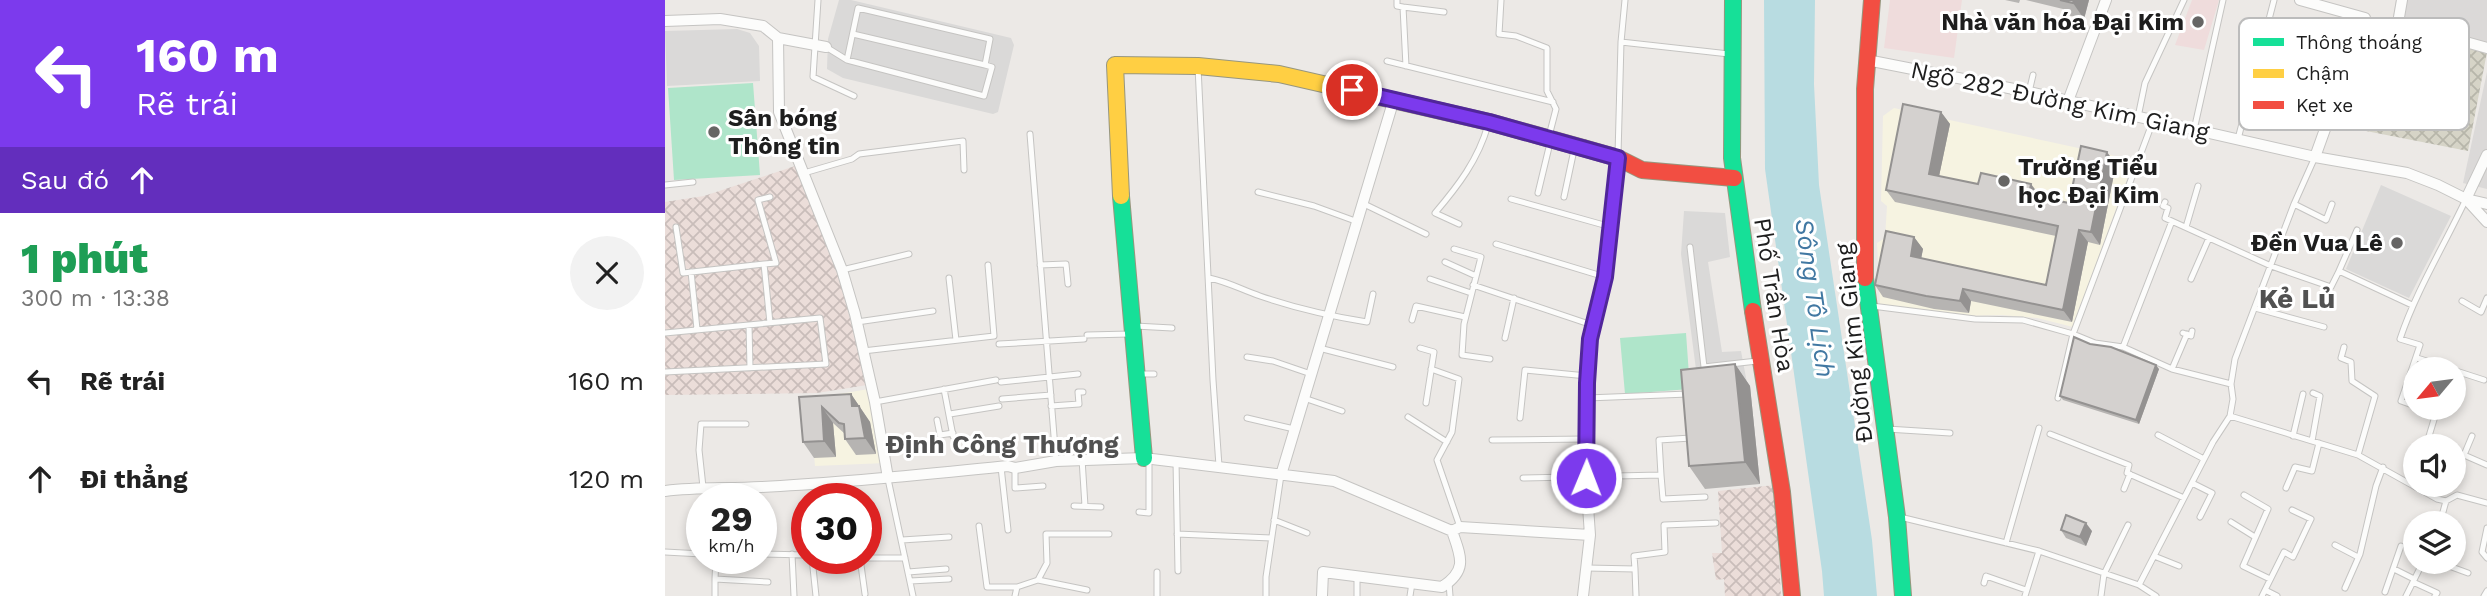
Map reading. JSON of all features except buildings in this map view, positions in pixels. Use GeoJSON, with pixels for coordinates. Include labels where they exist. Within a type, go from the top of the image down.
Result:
{"type":"FeatureCollection","features":[{"type":"Feature","properties":{"kind":"main road","name":"Phố Trần Hòa"},"geometry":{"type":"LineString","coordinates":[[1733,0],[1734,178],[1785,514],[1792,596]]}},
{"type":"Feature","properties":{"kind":"main road","name":"Đường Kim Giang"},"geometry":{"type":"LineString","coordinates":[[1872,0],[1867,60],[1864,269],[1897,517],[1903,596]]}},
{"type":"Feature","properties":{"kind":"main road"},"geometry":{"type":"LineString","coordinates":[[1146,458],[1119,178],[1115,65],[1198,66],[1279,74],[1489,122],[1618,158],[1642,170],[1734,178]]}},
{"type":"Feature","properties":{"kind":"street"},"geometry":{"type":"LineString","coordinates":[[2068,101],[2106,0]]}},
{"type":"Feature","properties":{"kind":"street"},"geometry":{"type":"LineString","coordinates":[[2300,0],[2365,18]]}},
{"type":"Feature","properties":{"kind":"street"},"geometry":{"type":"LineString","coordinates":[[2398,18],[2402,0]]}},
{"type":"Feature","properties":{"kind":"street"},"geometry":{"type":"LineString","coordinates":[[665,21],[720,19],[762,26],[778,38],[826,47]]}},
{"type":"Feature","properties":{"kind":"street"},"geometry":{"type":"LineString","coordinates":[[778,38],[779,111],[842,270],[875,402],[888,478]]}},
{"type":"Feature","properties":{"kind":"street"},"geometry":{"type":"LineString","coordinates":[[2469,43],[2487,48]]}},
{"type":"Feature","properties":{"kind":"street","name":"Ngõ 282 Đường Kim Giang"},"geometry":{"type":"LineString","coordinates":[[1867,60],[2029,92],[2315,158],[2407,173],[2466,199],[2487,222]]}},
{"type":"Feature","properties":{"kind":"street"},"geometry":{"type":"LineString","coordinates":[[1281,475],[1394,99]]}},
{"type":"Feature","properties":{"kind":"street"},"geometry":{"type":"LineString","coordinates":[[2315,158],[2325,130]]}},
{"type":"Feature","properties":{"kind":"street"},"geometry":{"type":"LineString","coordinates":[[2487,155],[2466,199],[2487,204]]}},
{"type":"Feature","properties":{"kind":"street"},"geometry":{"type":"LineString","coordinates":[[1583,596],[1590,535],[1586,478],[1587,376],[1592,325],[1605,277],[1618,158]]}},
{"type":"Feature","properties":{"kind":"street"},"geometry":{"type":"LineString","coordinates":[[777,486],[1015,468],[1082,459],[1146,458],[1334,481],[1456,529],[1590,535]]}},
{"type":"Feature","properties":{"kind":"street"},"geometry":{"type":"LineString","coordinates":[[665,491],[686,489]]}},
{"type":"Feature","properties":{"kind":"street"},"geometry":{"type":"LineString","coordinates":[[1322,596],[1323,572],[1442,587],[1449,583],[1461,568],[1456,529]]}},
{"type":"Feature","properties":{"kind":"lane"},"geometry":{"type":"LineString","coordinates":[[818,0],[813,77],[854,96]]}},
{"type":"Feature","properties":{"kind":"lane"},"geometry":{"type":"LineString","coordinates":[[1397,0],[1397,6],[1417,3],[1444,12]]}},
{"type":"Feature","properties":{"kind":"lane"},"geometry":{"type":"LineString","coordinates":[[1500,0],[1499,34],[1516,36],[1547,48],[1547,91],[1556,109],[1538,193]]}},
{"type":"Feature","properties":{"kind":"lane"},"geometry":{"type":"LineString","coordinates":[[1618,158],[1621,42],[1625,0]]}},
{"type":"Feature","properties":{"kind":"lane"},"geometry":{"type":"LineString","coordinates":[[2138,117],[2145,83],[2184,0]]}},
{"type":"Feature","properties":{"kind":"lane"},"geometry":{"type":"LineString","coordinates":[[2194,130],[2223,0]]}},
{"type":"Feature","properties":{"kind":"lane"},"geometry":{"type":"LineString","coordinates":[[2269,18],[2274,0]]}},
{"type":"Feature","properties":{"kind":"lane"},"geometry":{"type":"LineString","coordinates":[[1403,7],[1406,66]]}},
{"type":"Feature","properties":{"kind":"lane"},"geometry":{"type":"LineString","coordinates":[[847,60],[858,8],[990,39],[985,65]]}},
{"type":"Feature","properties":{"kind":"lane"},"geometry":{"type":"LineString","coordinates":[[826,47],[847,60],[984,96],[992,67],[853,34]]}},
{"type":"Feature","properties":{"kind":"lane"},"geometry":{"type":"LineString","coordinates":[[1621,42],[1732,55]]}},
{"type":"Feature","properties":{"kind":"lane"},"geometry":{"type":"LineString","coordinates":[[1387,61],[1553,102]]}},
{"type":"Feature","properties":{"kind":"lane"},"geometry":{"type":"LineString","coordinates":[[1198,66],[1219,469]]}},
{"type":"Feature","properties":{"kind":"lane"},"geometry":{"type":"LineString","coordinates":[[2029,92],[2033,75]]}},
{"type":"Feature","properties":{"kind":"lane"},"geometry":{"type":"LineString","coordinates":[[2058,398],[2073,334],[2153,121]]}},
{"type":"Feature","properties":{"kind":"lane"},"geometry":{"type":"LineString","coordinates":[[1459,224],[1435,214],[1470,169],[1483,143],[1489,122]]}},
{"type":"Feature","properties":{"kind":"lane"},"geometry":{"type":"LineString","coordinates":[[2238,140],[2241,130]]}},
{"type":"Feature","properties":{"kind":"lane"},"geometry":{"type":"LineString","coordinates":[[1030,134],[1056,461]]}},
{"type":"Feature","properties":{"kind":"lane"},"geometry":{"type":"LineString","coordinates":[[804,173],[852,159],[859,154],[963,141],[964,170]]}},
{"type":"Feature","properties":{"kind":"lane"},"geometry":{"type":"LineString","coordinates":[[1564,197],[1575,146]]}},
{"type":"Feature","properties":{"kind":"lane"},"geometry":{"type":"LineString","coordinates":[[2139,585],[2230,416],[2235,359],[2294,204],[2315,158]]}},
{"type":"Feature","properties":{"kind":"lane"},"geometry":{"type":"LineString","coordinates":[[665,185],[693,183]]}},
{"type":"Feature","properties":{"kind":"lane"},"geometry":{"type":"LineString","coordinates":[[2186,227],[2198,186]]}},
{"type":"Feature","properties":{"kind":"lane"},"geometry":{"type":"LineString","coordinates":[[1258,192],[1314,205],[1358,222]]}},
{"type":"Feature","properties":{"kind":"lane"},"geometry":{"type":"LineString","coordinates":[[676,227],[683,273],[776,263],[758,200],[770,197]]}},
{"type":"Feature","properties":{"kind":"lane"},"geometry":{"type":"LineString","coordinates":[[2417,357],[2420,345],[2400,340],[2412,305],[2466,199]]}},
{"type":"Feature","properties":{"kind":"lane"},"geometry":{"type":"LineString","coordinates":[[1511,200],[1611,227]]}},
{"type":"Feature","properties":{"kind":"lane"},"geometry":{"type":"LineString","coordinates":[[2165,202],[2163,206],[2168,208],[2165,218],[2271,266],[2332,286],[2357,230]]}},
{"type":"Feature","properties":{"kind":"lane"},"geometry":{"type":"LineString","coordinates":[[1364,204],[1426,234]]}},
{"type":"Feature","properties":{"kind":"lane"},"geometry":{"type":"LineString","coordinates":[[2294,204],[2326,220],[2332,204]]}},
{"type":"Feature","properties":{"kind":"lane"},"geometry":{"type":"LineString","coordinates":[[2123,348],[2172,221]]}},
{"type":"Feature","properties":{"kind":"lane"},"geometry":{"type":"LineString","coordinates":[[2191,279],[2209,238]]}},
{"type":"Feature","properties":{"kind":"lane"},"geometry":{"type":"LineString","coordinates":[[1496,244],[1605,277]]}},
{"type":"Feature","properties":{"kind":"lane"},"geometry":{"type":"LineString","coordinates":[[1690,247],[1704,367],[1762,361]]}},
{"type":"Feature","properties":{"kind":"lane"},"geometry":{"type":"LineString","coordinates":[[1454,249],[1481,257],[1465,317],[1462,355],[1490,359]]}},
{"type":"Feature","properties":{"kind":"lane"},"geometry":{"type":"LineString","coordinates":[[842,270],[909,254]]}},
{"type":"Feature","properties":{"kind":"lane"},"geometry":{"type":"LineString","coordinates":[[1445,262],[1476,276]]}},
{"type":"Feature","properties":{"kind":"lane"},"geometry":{"type":"LineString","coordinates":[[764,264],[770,323]]}},
{"type":"Feature","properties":{"kind":"lane"},"geometry":{"type":"LineString","coordinates":[[1041,265],[1066,264],[1068,284]]}},
{"type":"Feature","properties":{"kind":"lane"},"geometry":{"type":"LineString","coordinates":[[863,351],[994,336],[988,265]]}},
{"type":"Feature","properties":{"kind":"lane"},"geometry":{"type":"LineString","coordinates":[[2339,271],[2412,305]]}},
{"type":"Feature","properties":{"kind":"lane"},"geometry":{"type":"LineString","coordinates":[[691,272],[697,329]]}},
{"type":"Feature","properties":{"kind":"lane"},"geometry":{"type":"LineString","coordinates":[[949,278],[956,340]]}},
{"type":"Feature","properties":{"kind":"lane"},"geometry":{"type":"LineString","coordinates":[[1209,278],[1329,316],[1367,322],[1373,294]]}},
{"type":"Feature","properties":{"kind":"lane"},"geometry":{"type":"LineString","coordinates":[[1430,279],[1471,293]]}},
{"type":"Feature","properties":{"kind":"lane"},"geometry":{"type":"LineString","coordinates":[[1473,285],[1592,325]]}},
{"type":"Feature","properties":{"kind":"lane"},"geometry":{"type":"LineString","coordinates":[[1505,338],[1514,298]]}},
{"type":"Feature","properties":{"kind":"lane"},"geometry":{"type":"LineString","coordinates":[[2462,301],[2481,312],[2487,298]]}},
{"type":"Feature","properties":{"kind":"lane"},"geometry":{"type":"LineString","coordinates":[[1412,320],[1416,306],[1465,317]]}},
{"type":"Feature","properties":{"kind":"lane"},"geometry":{"type":"LineString","coordinates":[[1869,306],[1975,319],[2023,320],[2095,343],[2123,348],[2172,369],[2231,384]]}},
{"type":"Feature","properties":{"kind":"lane"},"geometry":{"type":"LineString","coordinates":[[2255,308],[2324,327]]}},
{"type":"Feature","properties":{"kind":"lane"},"geometry":{"type":"LineString","coordinates":[[857,322],[933,311]]}},
{"type":"Feature","properties":{"kind":"lane"},"geometry":{"type":"LineString","coordinates":[[665,333],[820,318],[826,364],[665,372]]}},
{"type":"Feature","properties":{"kind":"lane"},"geometry":{"type":"LineString","coordinates":[[749,325],[750,368]]}},
{"type":"Feature","properties":{"kind":"lane"},"geometry":{"type":"LineString","coordinates":[[999,344],[1172,328]]}},
{"type":"Feature","properties":{"kind":"lane"},"geometry":{"type":"LineString","coordinates":[[2172,369],[2187,333]]}},
{"type":"Feature","properties":{"kind":"lane"},"geometry":{"type":"LineString","coordinates":[[2344,347],[2341,358],[2351,362],[2353,381],[2375,396],[2358,455]]}},
{"type":"Feature","properties":{"kind":"lane"},"geometry":{"type":"LineString","coordinates":[[1319,348],[1393,367]]}},
{"type":"Feature","properties":{"kind":"lane"},"geometry":{"type":"LineString","coordinates":[[1420,348],[1434,352],[1426,403]]}},
{"type":"Feature","properties":{"kind":"lane"},"geometry":{"type":"LineString","coordinates":[[1247,357],[1273,361],[1311,374]]}},
{"type":"Feature","properties":{"kind":"lane"},"geometry":{"type":"LineString","coordinates":[[1431,369],[1459,379],[1452,432],[1437,460],[1456,529]]}},
{"type":"Feature","properties":{"kind":"lane"},"geometry":{"type":"LineString","coordinates":[[1520,418],[1525,370],[1587,376]]}},
{"type":"Feature","properties":{"kind":"lane"},"geometry":{"type":"LineString","coordinates":[[875,402],[999,381],[1078,374]]}},
{"type":"Feature","properties":{"kind":"lane"},"geometry":{"type":"LineString","coordinates":[[1136,374],[1154,374]]}},
{"type":"Feature","properties":{"kind":"lane"},"geometry":{"type":"LineString","coordinates":[[2466,374],[2484,380]]}},
{"type":"Feature","properties":{"kind":"lane"},"geometry":{"type":"LineString","coordinates":[[937,420],[940,435],[953,434],[944,389]]}},
{"type":"Feature","properties":{"kind":"lane"},"geometry":{"type":"LineString","coordinates":[[1051,406],[1079,404],[1077,393],[1083,392]]}},
{"type":"Feature","properties":{"kind":"lane"},"geometry":{"type":"LineString","coordinates":[[1587,398],[1690,393]]}},
{"type":"Feature","properties":{"kind":"lane"},"geometry":{"type":"LineString","coordinates":[[2287,488],[2295,467],[2312,471],[2320,404],[2320,396],[2313,393]]}},
{"type":"Feature","properties":{"kind":"lane"},"geometry":{"type":"LineString","coordinates":[[2293,436],[2303,394]]}},
{"type":"Feature","properties":{"kind":"lane"},"geometry":{"type":"LineString","coordinates":[[1002,399],[1051,395]]}},
{"type":"Feature","properties":{"kind":"lane"},"geometry":{"type":"LineString","coordinates":[[1304,398],[1342,411]]}},
{"type":"Feature","properties":{"kind":"lane"},"geometry":{"type":"LineString","coordinates":[[950,414],[999,406]]}},
{"type":"Feature","properties":{"kind":"lane"},"geometry":{"type":"LineString","coordinates":[[2230,416],[2358,455],[2428,495],[2447,501]]}},
{"type":"Feature","properties":{"kind":"lane"},"geometry":{"type":"LineString","coordinates":[[1408,417],[1447,442]]}},
{"type":"Feature","properties":{"kind":"lane"},"geometry":{"type":"LineString","coordinates":[[1247,418],[1294,429]]}},
{"type":"Feature","properties":{"kind":"lane"},"geometry":{"type":"LineString","coordinates":[[703,483],[699,450],[701,424],[746,424]]}},
{"type":"Feature","properties":{"kind":"lane"},"geometry":{"type":"LineString","coordinates":[[2006,543],[2039,428]]}},
{"type":"Feature","properties":{"kind":"lane"},"geometry":{"type":"LineString","coordinates":[[1886,429],[1950,433]]}},
{"type":"Feature","properties":{"kind":"lane"},"geometry":{"type":"LineString","coordinates":[[2050,434],[2129,465],[2127,473],[2184,498]]}},
{"type":"Feature","properties":{"kind":"lane"},"geometry":{"type":"LineString","coordinates":[[2158,435],[2204,460]]}},
{"type":"Feature","properties":{"kind":"lane"},"geometry":{"type":"LineString","coordinates":[[2466,450],[2472,436]]}},
{"type":"Feature","properties":{"kind":"lane"},"geometry":{"type":"LineString","coordinates":[[1695,438],[1659,440],[1663,499],[1705,497]]}},
{"type":"Feature","properties":{"kind":"lane"},"geometry":{"type":"LineString","coordinates":[[1492,440],[1586,439]]}},
{"type":"Feature","properties":{"kind":"lane"},"geometry":{"type":"LineString","coordinates":[[2466,456],[2487,464]]}},
{"type":"Feature","properties":{"kind":"lane"},"geometry":{"type":"LineString","coordinates":[[1139,512],[1149,513],[1146,458]]}},
{"type":"Feature","properties":{"kind":"lane"},"geometry":{"type":"LineString","coordinates":[[1082,459],[1085,506]]}},
{"type":"Feature","properties":{"kind":"lane"},"geometry":{"type":"LineString","coordinates":[[1176,461],[1178,571]]}},
{"type":"Feature","properties":{"kind":"lane"},"geometry":{"type":"LineString","coordinates":[[1002,467],[1008,530]]}},
{"type":"Feature","properties":{"kind":"lane"},"geometry":{"type":"LineString","coordinates":[[2345,588],[2358,557],[2383,467]]}},
{"type":"Feature","properties":{"kind":"lane"},"geometry":{"type":"LineString","coordinates":[[1015,468],[1016,488],[1043,486]]}},
{"type":"Feature","properties":{"kind":"lane"},"geometry":{"type":"LineString","coordinates":[[2124,489],[2130,474]]}},
{"type":"Feature","properties":{"kind":"lane"},"geometry":{"type":"LineString","coordinates":[[1266,596],[1281,475]]}},
{"type":"Feature","properties":{"kind":"lane"},"geometry":{"type":"LineString","coordinates":[[1523,478],[1661,475]]}},
{"type":"Feature","properties":{"kind":"lane"},"geometry":{"type":"LineString","coordinates":[[888,478],[913,596]]}},
{"type":"Feature","properties":{"kind":"lane"},"geometry":{"type":"LineString","coordinates":[[2192,483],[2212,493],[2200,517]]}},
{"type":"Feature","properties":{"kind":"lane"},"geometry":{"type":"LineString","coordinates":[[2244,495],[2268,509],[2243,566],[2270,579]]}},
{"type":"Feature","properties":{"kind":"lane"},"geometry":{"type":"LineString","coordinates":[[2444,511],[2447,501],[2457,495],[2487,503]]}},
{"type":"Feature","properties":{"kind":"lane"},"geometry":{"type":"LineString","coordinates":[[1074,506],[1101,507]]}},
{"type":"Feature","properties":{"kind":"lane"},"geometry":{"type":"LineString","coordinates":[[2277,596],[2263,593],[2284,552],[2293,557],[2311,519],[2292,510]]}},
{"type":"Feature","properties":{"kind":"lane"},"geometry":{"type":"LineString","coordinates":[[1897,517],[2039,551],[2139,585],[2156,596]]}},
{"type":"Feature","properties":{"kind":"lane"},"geometry":{"type":"LineString","coordinates":[[1274,520],[1307,533]]}},
{"type":"Feature","properties":{"kind":"lane"},"geometry":{"type":"LineString","coordinates":[[2231,522],[2255,537]]}},
{"type":"Feature","properties":{"kind":"lane"},"geometry":{"type":"LineString","coordinates":[[1636,596],[1634,556],[1665,552],[1664,525],[1716,523]]}},
{"type":"Feature","properties":{"kind":"lane"},"geometry":{"type":"LineString","coordinates":[[2101,596],[2105,574],[2128,525]]}},
{"type":"Feature","properties":{"kind":"lane"},"geometry":{"type":"LineString","coordinates":[[979,526],[987,587],[1017,587],[1038,580],[1087,590]]}},
{"type":"Feature","properties":{"kind":"lane"},"geometry":{"type":"LineString","coordinates":[[2487,528],[2481,552],[2487,558]]}},
{"type":"Feature","properties":{"kind":"lane"},"geometry":{"type":"LineString","coordinates":[[1038,580],[1047,564],[1046,534],[1108,534]]}},
{"type":"Feature","properties":{"kind":"lane"},"geometry":{"type":"LineString","coordinates":[[1177,534],[1272,538]]}},
{"type":"Feature","properties":{"kind":"lane"},"geometry":{"type":"LineString","coordinates":[[902,540],[949,537]]}},
{"type":"Feature","properties":{"kind":"lane"},"geometry":{"type":"LineString","coordinates":[[2335,545],[2358,557]]}},
{"type":"Feature","properties":{"kind":"lane"},"geometry":{"type":"LineString","coordinates":[[2385,592],[2401,546]]}},
{"type":"Feature","properties":{"kind":"lane"},"geometry":{"type":"LineString","coordinates":[[1984,583],[1986,576],[2026,593],[2039,551]]}},
{"type":"Feature","properties":{"kind":"lane"},"geometry":{"type":"LineString","coordinates":[[665,552],[686,553]]}},
{"type":"Feature","properties":{"kind":"lane"},"geometry":{"type":"LineString","coordinates":[[2154,556],[2179,566]]}},
{"type":"Feature","properties":{"kind":"lane"},"geometry":{"type":"LineString","coordinates":[[882,558],[905,558]]}},
{"type":"Feature","properties":{"kind":"lane"},"geometry":{"type":"LineString","coordinates":[[1587,568],[1635,569]]}},
{"type":"Feature","properties":{"kind":"lane"},"geometry":{"type":"LineString","coordinates":[[908,572],[946,569]]}},
{"type":"Feature","properties":{"kind":"lane"},"geometry":{"type":"LineString","coordinates":[[2394,569],[2437,593],[2435,596]]}},
{"type":"Feature","properties":{"kind":"lane"},"geometry":{"type":"LineString","coordinates":[[1157,572],[1157,596]]}},
{"type":"Feature","properties":{"kind":"lane"},"geometry":{"type":"LineString","coordinates":[[715,574],[715,596]]}},
{"type":"Feature","properties":{"kind":"lane"},"geometry":{"type":"LineString","coordinates":[[793,574],[795,596]]}},
{"type":"Feature","properties":{"kind":"lane"},"geometry":{"type":"LineString","coordinates":[[814,574],[816,596]]}},
{"type":"Feature","properties":{"kind":"lane"},"geometry":{"type":"LineString","coordinates":[[862,574],[865,594]]}},
{"type":"Feature","properties":{"kind":"lane"},"geometry":{"type":"LineString","coordinates":[[2406,596],[2417,574]]}},
{"type":"Feature","properties":{"kind":"lane"},"geometry":{"type":"LineString","coordinates":[[1357,576],[1357,596]]}},
{"type":"Feature","properties":{"kind":"lane"},"geometry":{"type":"LineString","coordinates":[[715,579],[768,582]]}},
{"type":"Feature","properties":{"kind":"lane"},"geometry":{"type":"LineString","coordinates":[[910,581],[949,579]]}},
{"type":"Feature","properties":{"kind":"lane"},"geometry":{"type":"LineString","coordinates":[[1410,596],[1412,583]]}},
{"type":"Feature","properties":{"kind":"lane"},"geometry":{"type":"LineString","coordinates":[[1449,583],[1450,596]]}},
{"type":"Feature","properties":{"kind":"lane"},"geometry":{"type":"LineString","coordinates":[[1016,596],[1017,587]]}},
{"type":"Feature","properties":{"kind":"lane"},"geometry":{"type":"LineString","coordinates":[[2484,596],[2487,591]]}},
{"type":"Feature","properties":{"kind":"shaded area"},"geometry":{"type":"Polygon","coordinates":[[[839,0],[851,0],[1011,38],[1014,45],[998,112],[993,114],[843,78],[827,69],[828,39],[839,0]]]}},
{"type":"Feature","properties":{"kind":"shaded area"},"geometry":{"type":"Polygon","coordinates":[[[1890,0],[1962,0],[1954,58],[1884,48],[1890,0]]]}},
{"type":"Feature","properties":{"kind":"shaded area","name":"Nhà văn hóa Đại Kim"},"geometry":{"type":"Polygon","coordinates":[[[2192,0],[2219,0],[2204,50],[2175,45],[2192,0]]]}},
{"type":"Feature","properties":{"kind":"shaded area"},"geometry":{"type":"Polygon","coordinates":[[[2396,0],[2487,0],[2487,50],[2469,45],[2469,18],[2393,18],[2396,0]]]}},
{"type":"Feature","properties":{"kind":"shaded area"},"geometry":{"type":"Polygon","coordinates":[[[737,29],[750,33],[759,46],[760,81],[667,86],[665,31],[737,29]]]}},
{"type":"Feature","properties":{"kind":"shaded area"},"geometry":{"type":"Polygon","coordinates":[[[2469,48],[2487,52],[2468,151],[2361,130],[2469,130],[2469,48]]]}},
{"type":"Feature","properties":{"kind":"shaded area"},"geometry":{"type":"Polygon","coordinates":[[[2487,72],[2487,189],[2463,183],[2487,72]]]}},
{"type":"Feature","properties":{"kind":"shaded area"},"geometry":{"type":"Polygon","coordinates":[[[1894,108],[2134,160],[2073,327],[2037,318],[1968,316],[1880,305],[1877,243],[1885,238],[1887,206],[1881,201],[1883,116],[1894,108]]]}},
{"type":"Feature","properties":{"kind":"shaded area"},"geometry":{"type":"Polygon","coordinates":[[[795,166],[839,275],[867,385],[817,393],[665,395],[665,202],[704,196],[795,166]]]}},
{"type":"Feature","properties":{"kind":"shaded area","name":"Đền Vua Lê"},"geometry":{"type":"Polygon","coordinates":[[[2381,185],[2451,216],[2409,298],[2346,269],[2381,185]]]}},
{"type":"Feature","properties":{"kind":"shaded area"},"geometry":{"type":"Polygon","coordinates":[[[1684,211],[1725,213],[1730,257],[1708,262],[1722,352],[1741,351],[1747,383],[1698,385],[1681,254],[1684,211]]]}},
{"type":"Feature","properties":{"kind":"shaded area"},"geometry":{"type":"Polygon","coordinates":[[[869,389],[886,463],[815,466],[809,399],[869,389]]]}},
{"type":"Feature","properties":{"kind":"shaded area"},"geometry":{"type":"Polygon","coordinates":[[[1775,485],[1781,596],[1725,596],[1724,579],[1716,580],[1712,553],[1722,553],[1718,491],[1775,485]]]}},
{"type":"Feature","properties":{"kind":"green space","name":"Sân bóng Thông tin"},"geometry":{"type":"Polygon","coordinates":[[[753,83],[760,175],[674,180],[668,88],[753,83]]]}},
{"type":"Feature","properties":{"kind":"green space"},"geometry":{"type":"Polygon","coordinates":[[[1686,333],[1690,389],[1625,394],[1620,338],[1686,333]]]}},
{"type":"Feature","properties":{"kind":"water","name":"Sông Tô Lịch"},"geometry":{"type":"Polygon","coordinates":[[[1764,0],[1815,0],[1814,84],[1819,185],[1872,540],[1877,596],[1824,596],[1765,169],[1764,0]]]}},
{"type":"Feature","properties":{"kind":"traffic: fast"},"geometry":{"type":"LineString","coordinates":[[1733,0],[1732,158],[1753,311]]}},
{"type":"Feature","properties":{"kind":"traffic: fast"},"geometry":{"type":"LineString","coordinates":[[1121,196],[1144,458]]}},
{"type":"Feature","properties":{"kind":"traffic: fast"},"geometry":{"type":"LineString","coordinates":[[1865,278],[1897,517],[1903,596]]}},
{"type":"Feature","properties":{"kind":"traffic: slow"},"geometry":{"type":"LineString","coordinates":[[1121,196],[1115,65],[1198,66],[1279,74],[1489,122],[1583,148]]}},
{"type":"Feature","properties":{"kind":"traffic: jam"},"geometry":{"type":"LineString","coordinates":[[1865,278],[1865,89],[1872,0]]}},
{"type":"Feature","properties":{"kind":"traffic: jam"},"geometry":{"type":"LineString","coordinates":[[1583,148],[1618,158],[1642,170],[1734,178]]}},
{"type":"Feature","properties":{"kind":"traffic: jam"},"geometry":{"type":"LineString","coordinates":[[1753,311],[1782,492],[1792,596]]}},
{"type":"Feature","properties":{"kind":"place","name":"Nhà văn hóa Đại Kim"},"geometry":{"type":"Point","coordinates":[2198,22]}},
{"type":"Feature","properties":{"kind":"place","name":"Sân bóng Thông tin"},"geometry":{"type":"Point","coordinates":[714,132]}},
{"type":"Feature","properties":{"kind":"place","name":"Trường Tiểu học Đại Kim"},"geometry":{"type":"Point","coordinates":[2004,181]}},
{"type":"Feature","properties":{"kind":"place","name":"Đền Vua Lê"},"geometry":{"type":"Point","coordinates":[2397,243]}},
{"type":"Feature","properties":{"kind":"district","name":"Kẻ Lủ"},"geometry":{"type":"Point","coordinates":[2297,298]}},
{"type":"Feature","properties":{"kind":"district","name":"Định Công Thượng"},"geometry":{"type":"Point","coordinates":[1002,444]}},
{"type":"Feature","properties":{"kind":"route"},"geometry":{"type":"LineString","coordinates":[[1352,90],[1489,122],[1618,158],[1605,277],[1590,339],[1586,478]]}}]}
